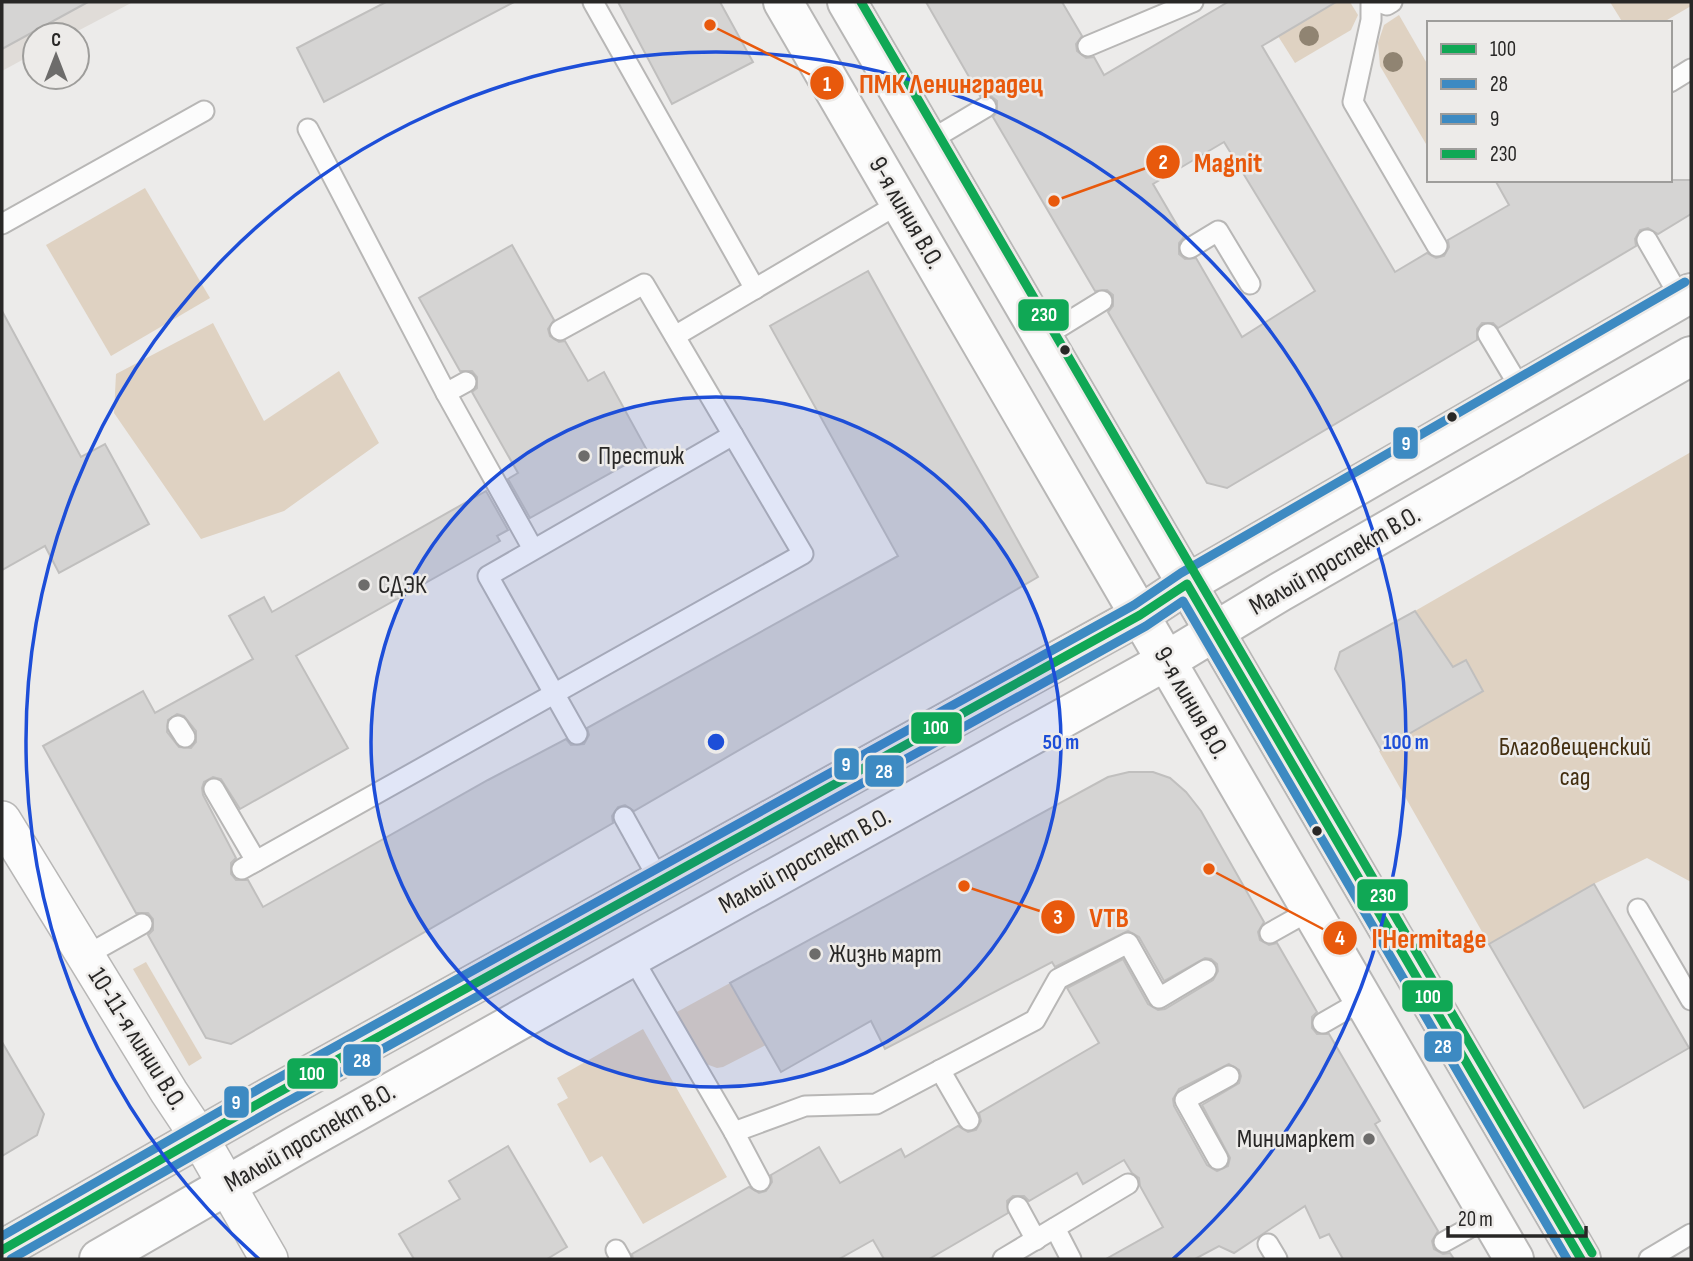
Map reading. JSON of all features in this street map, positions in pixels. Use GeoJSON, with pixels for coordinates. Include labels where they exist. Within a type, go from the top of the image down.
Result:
{"type":"FeatureCollection","features":[{"type":"Feature","properties":{"kind":"main road","name":"9-я линия В.О."},"geometry":{"type":"LineString","coordinates":[[783,2],[1514,1259]]}},
{"type":"Feature","properties":{"kind":"main road"},"geometry":{"type":"LineString","coordinates":[[847,2],[1581,1259]]}},
{"type":"Feature","properties":{"kind":"main road","name":"Малый проспект В.О."},"geometry":{"type":"LineString","coordinates":[[2,1250],[659,880],[1140,615],[1187,584],[1686,296]]}},
{"type":"Feature","properties":{"kind":"main road","name":"Малый проспект В.О."},"geometry":{"type":"LineString","coordinates":[[99,1259],[632,957],[1166,661],[1280,592],[1691,356]]}},
{"type":"Feature","properties":{"kind":"street","name":"10-11-я линии В.О."},"geometry":{"type":"LineString","coordinates":[[2,820],[199,1137],[269,1259]]}},
{"type":"Feature","properties":{"kind":"lane"},"geometry":{"type":"LineString","coordinates":[[593,2],[755,289]]}},
{"type":"Feature","properties":{"kind":"lane"},"geometry":{"type":"LineString","coordinates":[[1088,46],[1193,2]]}},
{"type":"Feature","properties":{"kind":"lane"},"geometry":{"type":"LineString","coordinates":[[1371,2],[1371,20],[1353,102],[1437,246]]}},
{"type":"Feature","properties":{"kind":"lane"},"geometry":{"type":"LineString","coordinates":[[1379,2],[1387,5],[1392,2]]}},
{"type":"Feature","properties":{"kind":"lane"},"geometry":{"type":"LineString","coordinates":[[1672,81],[1691,69]]}},
{"type":"Feature","properties":{"kind":"lane"},"geometry":{"type":"LineString","coordinates":[[929,142],[986,107]]}},
{"type":"Feature","properties":{"kind":"lane"},"geometry":{"type":"LineString","coordinates":[[2,224],[204,111]]}},
{"type":"Feature","properties":{"kind":"lane"},"geometry":{"type":"LineString","coordinates":[[308,129],[446,393],[534,549]]}},
{"type":"Feature","properties":{"kind":"lane"},"geometry":{"type":"LineString","coordinates":[[675,336],[900,203]]}},
{"type":"Feature","properties":{"kind":"lane"},"geometry":{"type":"LineString","coordinates":[[1191,248],[1218,232],[1250,284]]}},
{"type":"Feature","properties":{"kind":"lane"},"geometry":{"type":"LineString","coordinates":[[1647,240],[1686,296]]}},
{"type":"Feature","properties":{"kind":"lane"},"geometry":{"type":"LineString","coordinates":[[214,789],[249,865],[803,554],[644,284],[560,330]]}},
{"type":"Feature","properties":{"kind":"lane"},"geometry":{"type":"LineString","coordinates":[[1042,338],[1102,302]]}},
{"type":"Feature","properties":{"kind":"lane"},"geometry":{"type":"LineString","coordinates":[[1488,334],[1522,391]]}},
{"type":"Feature","properties":{"kind":"lane"},"geometry":{"type":"LineString","coordinates":[[446,393],[466,382]]}},
{"type":"Feature","properties":{"kind":"lane"},"geometry":{"type":"LineString","coordinates":[[577,734],[488,576],[733,435]]}},
{"type":"Feature","properties":{"kind":"lane"},"geometry":{"type":"LineString","coordinates":[[624,817],[659,880]]}},
{"type":"Feature","properties":{"kind":"lane"},"geometry":{"type":"LineString","coordinates":[[1638,909],[1691,1000]]}},
{"type":"Feature","properties":{"kind":"lane"},"geometry":{"type":"LineString","coordinates":[[1270,933],[1311,910]]}},
{"type":"Feature","properties":{"kind":"lane"},"geometry":{"type":"LineString","coordinates":[[85,956],[142,924]]}},
{"type":"Feature","properties":{"kind":"lane"},"geometry":{"type":"LineString","coordinates":[[734,1132],[806,1106],[876,1104],[1035,1020],[1058,979],[1128,943],[1159,998],[1206,971]]}},
{"type":"Feature","properties":{"kind":"lane"},"geometry":{"type":"LineString","coordinates":[[632,957],[760,1181]]}},
{"type":"Feature","properties":{"kind":"lane"},"geometry":{"type":"LineString","coordinates":[[1323,1023],[1363,1000]]}},
{"type":"Feature","properties":{"kind":"lane"},"geometry":{"type":"LineString","coordinates":[[940,1070],[969,1120]]}},
{"type":"Feature","properties":{"kind":"lane"},"geometry":{"type":"LineString","coordinates":[[1218,1159],[1185,1100],[1229,1076]]}},
{"type":"Feature","properties":{"kind":"lane"},"geometry":{"type":"LineString","coordinates":[[1003,1259],[1128,1184]]}},
{"type":"Feature","properties":{"kind":"lane"},"geometry":{"type":"LineString","coordinates":[[1018,1207],[1036,1240]]}},
{"type":"Feature","properties":{"kind":"lane"},"geometry":{"type":"LineString","coordinates":[[1444,1242],[1489,1217]]}},
{"type":"Feature","properties":{"kind":"lane"},"geometry":{"type":"LineString","coordinates":[[1055,1228],[1072,1259]]}},
{"type":"Feature","properties":{"kind":"lane"},"geometry":{"type":"LineString","coordinates":[[1649,1259],[1691,1234]]}},
{"type":"Feature","properties":{"kind":"shaded area"},"geometry":{"type":"Polygon","coordinates":[[[2,2],[133,2],[91,24],[91,21],[21,21],[21,61],[2,71],[2,2]]]}},
{"type":"Feature","properties":{"kind":"green space"},"geometry":{"type":"Polygon","coordinates":[[[1336,2],[1350,2],[1358,15],[1351,30],[1295,63],[1278,36],[1336,2]]]}},
{"type":"Feature","properties":{"kind":"green space"},"geometry":{"type":"Polygon","coordinates":[[[1610,2],[1691,2],[1691,6],[1665,21],[1622,21],[1610,2]]]}},
{"type":"Feature","properties":{"kind":"green space"},"geometry":{"type":"Polygon","coordinates":[[[1399,15],[1427,64],[1427,146],[1380,66],[1378,43],[1384,25],[1399,15]]]}},
{"type":"Feature","properties":{"kind":"green space"},"geometry":{"type":"Polygon","coordinates":[[[145,188],[210,298],[111,356],[46,245],[145,188]]]}},
{"type":"Feature","properties":{"kind":"green space"},"geometry":{"type":"Polygon","coordinates":[[[213,323],[264,421],[339,371],[379,443],[284,511],[201,539],[114,413],[116,374],[213,323]]]}},
{"type":"Feature","properties":{"kind":"green space","name":"Благовещенский сад"},"geometry":{"type":"Polygon","coordinates":[[[1691,452],[1691,882],[1647,858],[1594,884],[1489,944],[1379,751],[1483,691],[1466,660],[1453,667],[1415,611],[1691,452]]]}},
{"type":"Feature","properties":{"kind":"green space"},"geometry":{"type":"Polygon","coordinates":[[[146,962],[202,1058],[189,1066],[133,969],[146,962]]]}},
{"type":"Feature","properties":{"kind":"green space"},"geometry":{"type":"Polygon","coordinates":[[[730,983],[766,1045],[717,1068],[706,1064],[675,1013],[730,983]]]}},
{"type":"Feature","properties":{"kind":"green space"},"geometry":{"type":"Polygon","coordinates":[[[643,1029],[727,1177],[643,1224],[602,1156],[590,1163],[557,1104],[568,1098],[557,1078],[643,1029]]]}},
{"type":"Feature","properties":{"kind":"building"},"geometry":{"type":"Polygon","coordinates":[[[2,2],[88,2],[53,21],[21,21],[21,39],[2,49],[2,2]]]}},
{"type":"Feature","properties":{"kind":"building"},"geometry":{"type":"Polygon","coordinates":[[[386,2],[514,2],[324,102],[297,48],[386,2]]]}},
{"type":"Feature","properties":{"kind":"building"},"geometry":{"type":"Polygon","coordinates":[[[618,2],[720,2],[753,62],[672,104],[618,2]]]}},
{"type":"Feature","properties":{"kind":"building"},"geometry":{"type":"Polygon","coordinates":[[[926,2],[1062,2],[1082,36],[1076,44],[1077,51],[1086,58],[1094,57],[1104,75],[1228,2],[1336,2],[1262,46],[1395,272],[1427,253],[1436,258],[1444,256],[1449,247],[1448,240],[1509,205],[1496,182],[1691,180],[1691,214],[1658,234],[1648,228],[1640,230],[1635,239],[1636,246],[1498,328],[1493,323],[1482,323],[1477,329],[1477,340],[1227,488],[1207,483],[1108,312],[1113,306],[1113,295],[1107,290],[1095,291],[993,117],[997,112],[997,101],[991,96],[980,96],[926,2]],[[1224,142],[1153,184],[1184,237],[1179,243],[1179,254],[1185,259],[1196,258],[1242,337],[1315,291],[1224,142]]]}},
{"type":"Feature","properties":{"kind":"building"},"geometry":{"type":"Polygon","coordinates":[[[512,245],[554,320],[548,329],[550,336],[559,342],[565,341],[588,381],[604,372],[648,452],[530,518],[508,479],[518,473],[472,392],[477,388],[477,377],[472,371],[460,371],[419,298],[512,245]]]}},
{"type":"Feature","properties":{"kind":"building"},"geometry":{"type":"Polygon","coordinates":[[[868,271],[1038,577],[634,811],[625,805],[618,807],[612,816],[613,823],[231,1044],[206,1038],[148,935],[153,930],[153,919],[148,913],[136,913],[43,746],[143,691],[155,713],[253,659],[229,616],[264,597],[272,612],[486,491],[508,530],[497,536],[500,541],[296,656],[348,748],[240,809],[221,779],[213,777],[204,782],[203,795],[236,858],[231,863],[231,874],[236,880],[248,880],[263,907],[566,739],[571,745],[584,744],[589,735],[587,728],[898,556],[770,326],[868,271]],[[177,714],[168,720],[167,732],[179,747],[191,748],[196,742],[196,731],[184,716],[177,714]]]}},
{"type":"Feature","properties":{"kind":"building"},"geometry":{"type":"Polygon","coordinates":[[[2,311],[81,457],[105,444],[149,524],[59,573],[45,546],[2,570],[2,311]]]}},
{"type":"Feature","properties":{"kind":"building"},"geometry":{"type":"Polygon","coordinates":[[[1415,611],[1453,667],[1466,660],[1483,691],[1381,750],[1335,669],[1340,652],[1415,611]]]}},
{"type":"Feature","properties":{"kind":"building"},"geometry":{"type":"Polygon","coordinates":[[[1129,772],[1153,772],[1170,778],[1201,811],[1264,922],[1258,932],[1260,940],[1269,945],[1277,943],[1317,1012],[1312,1017],[1312,1028],[1317,1034],[1329,1034],[1380,1121],[1375,1124],[1438,1231],[1432,1241],[1434,1249],[1443,1254],[1450,1253],[1454,1259],[1343,1259],[1329,1234],[1320,1238],[1305,1206],[1234,1253],[1219,1246],[1195,1259],[1106,1259],[1163,1227],[1140,1186],[1139,1178],[1132,1173],[1124,1160],[1083,1184],[1077,1173],[1029,1201],[1024,1196],[1013,1196],[1007,1201],[1008,1213],[929,1259],[884,1259],[873,1240],[839,1259],[633,1259],[632,1254],[749,1187],[759,1193],[766,1191],[772,1182],[771,1175],[819,1147],[840,1183],[901,1149],[905,1157],[958,1126],[968,1132],[976,1130],[981,1121],[979,1113],[1099,1043],[1067,988],[1123,959],[1148,1004],[1158,1010],[1165,1009],[1213,980],[1218,971],[1217,964],[1205,958],[1164,981],[1139,937],[1128,931],[1055,967],[1052,962],[885,1049],[871,1021],[781,1072],[730,983],[1108,777],[1129,772]],[[1229,1064],[1179,1089],[1173,1099],[1174,1106],[1207,1165],[1217,1171],[1228,1166],[1230,1158],[1202,1105],[1239,1083],[1239,1070],[1229,1064]]]}},
{"type":"Feature","properties":{"kind":"building"},"geometry":{"type":"Polygon","coordinates":[[[1594,884],[1689,1048],[1584,1108],[1489,944],[1594,884]]]}},
{"type":"Feature","properties":{"kind":"building"},"geometry":{"type":"Polygon","coordinates":[[[2,1042],[44,1114],[37,1135],[2,1156],[2,1042]]]}},
{"type":"Feature","properties":{"kind":"building"},"geometry":{"type":"Polygon","coordinates":[[[508,1146],[567,1247],[547,1259],[414,1259],[399,1234],[460,1199],[449,1181],[508,1146]]]}},
{"type":"Feature","properties":{"kind":"transit line","name":"230"},"geometry":{"type":"LineString","coordinates":[[861,2],[1592,1253]]}},
{"type":"Feature","properties":{"kind":"transit line","name":"9"},"geometry":{"type":"LineString","coordinates":[[2,1236],[264,1086],[1134,605],[1181,573],[1685,282]]}},
{"type":"Feature","properties":{"kind":"transit line","name":"100"},"geometry":{"type":"LineString","coordinates":[[2,1250],[270,1097],[1140,615],[1187,584],[1581,1259]]}},
{"type":"Feature","properties":{"kind":"transit line","name":"28"},"geometry":{"type":"LineString","coordinates":[[11,1259],[276,1108],[1146,626],[1183,601],[1567,1259]]}},
{"type":"Feature","properties":{"kind":"place","name":"ПМК Ленинградец"},"geometry":{"type":"Point","coordinates":[710,25]}},
{"type":"Feature","properties":{"kind":"place","name":"Magnit"},"geometry":{"type":"Point","coordinates":[1054,201]}},
{"type":"Feature","properties":{"kind":"place","name":"Престиж"},"geometry":{"type":"Point","coordinates":[584,456]}},
{"type":"Feature","properties":{"kind":"place","name":"СДЭК"},"geometry":{"type":"Point","coordinates":[364,585]}},
{"type":"Feature","properties":{"kind":"place","name":"l'Hermitage"},"geometry":{"type":"Point","coordinates":[1209,869]}},
{"type":"Feature","properties":{"kind":"place","name":"VTB"},"geometry":{"type":"Point","coordinates":[964,886]}},
{"type":"Feature","properties":{"kind":"place","name":"Жизнь март"},"geometry":{"type":"Point","coordinates":[815,954]}},
{"type":"Feature","properties":{"kind":"place","name":"Минимаркет"},"geometry":{"type":"Point","coordinates":[1369,1139]}}]}
